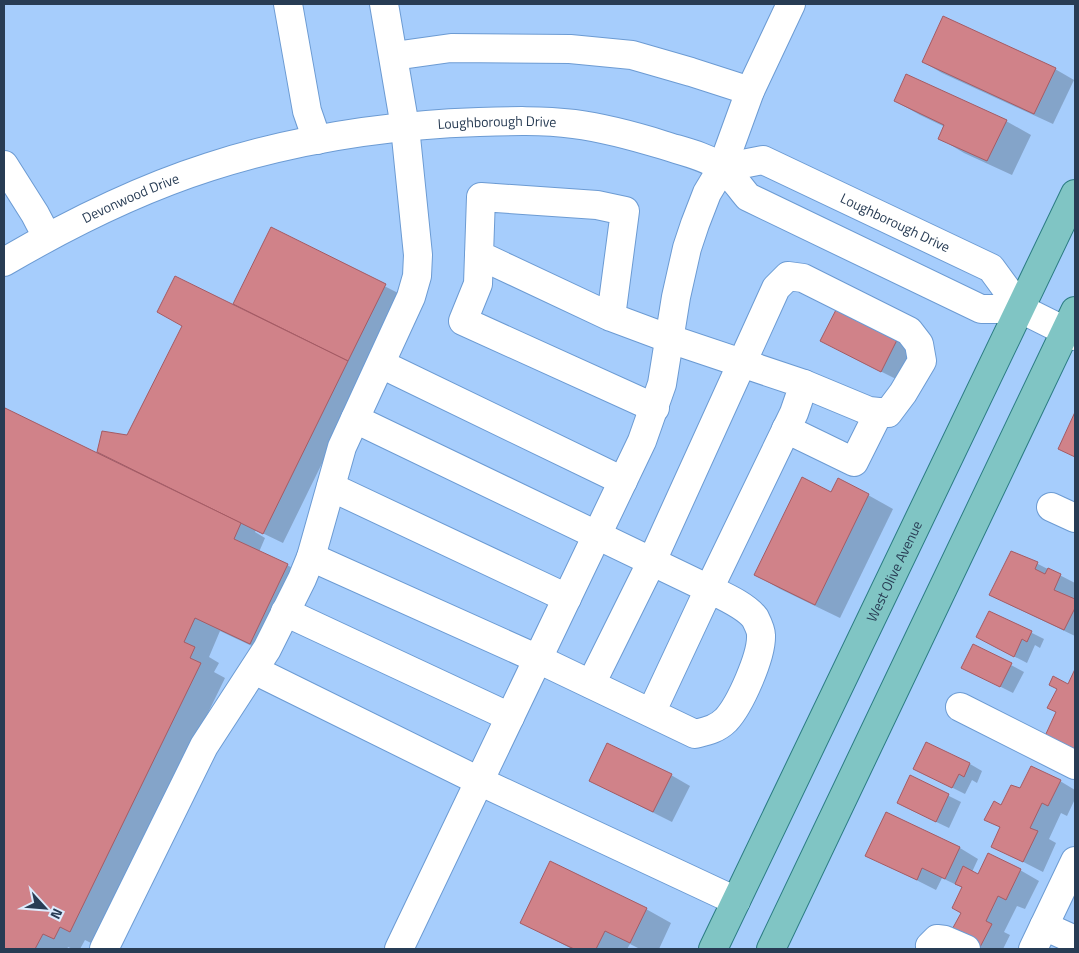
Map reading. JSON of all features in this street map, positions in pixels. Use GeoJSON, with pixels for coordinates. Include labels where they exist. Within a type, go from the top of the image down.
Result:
{"type":"FeatureCollection","features":[{"type":"Feature","properties":{"kind":"main road","name":"West Olive Avenue"},"geometry":{"type":"LineString","coordinates":[[712,949],[1075,194]]}},
{"type":"Feature","properties":{"kind":"main road"},"geometry":{"type":"LineString","coordinates":[[771,949],[1072,326]]}},
{"type":"Feature","properties":{"kind":"street"},"geometry":{"type":"LineString","coordinates":[[288,4],[308,111],[317,140]]}},
{"type":"Feature","properties":{"kind":"street"},"geometry":{"type":"LineString","coordinates":[[104,949],[204,746],[267,649],[286,612],[311,557],[342,447],[411,297],[417,276],[418,255],[405,127],[384,4]]}},
{"type":"Feature","properties":{"kind":"street"},"geometry":{"type":"LineString","coordinates":[[398,949],[642,441],[662,384],[676,297],[687,248],[707,193],[722,168],[750,91],[791,4]]}},
{"type":"Feature","properties":{"kind":"street"},"geometry":{"type":"LineString","coordinates":[[394,56],[451,48],[570,49],[632,55],[750,91]]}},
{"type":"Feature","properties":{"kind":"street","name":"Loughborough Drive"},"geometry":{"type":"LineString","coordinates":[[266,151],[378,129],[435,123],[524,120],[573,124],[635,136],[695,155],[722,168],[748,197],[981,309],[1021,309],[1072,326]]}},
{"type":"Feature","properties":{"kind":"street","name":"Devonwood Drive"},"geometry":{"type":"LineString","coordinates":[[4,262],[47,237],[104,208],[156,186],[209,167],[266,151]]}},
{"type":"Feature","properties":{"kind":"street","name":"Loughborough Drive"},"geometry":{"type":"LineString","coordinates":[[722,168],[763,160],[991,268],[1021,309]]}},
{"type":"Feature","properties":{"kind":"street"},"geometry":{"type":"LineString","coordinates":[[4,165],[47,237]]}},
{"type":"Feature","properties":{"kind":"street"},"geometry":{"type":"LineString","coordinates":[[611,317],[625,211],[597,205],[481,197],[478,284],[463,321],[654,408]]}},
{"type":"Feature","properties":{"kind":"street"},"geometry":{"type":"LineString","coordinates":[[479,255],[611,317],[670,339],[743,363],[804,384],[869,411],[888,412],[903,393],[922,361],[919,344],[909,331],[803,278],[788,276],[776,288],[743,363],[652,561],[592,684]]}},
{"type":"Feature","properties":{"kind":"street"},"geometry":{"type":"LineString","coordinates":[[381,364],[623,481]]}},
{"type":"Feature","properties":{"kind":"street"},"geometry":{"type":"LineString","coordinates":[[652,713],[709,589],[794,413],[804,384]]}},
{"type":"Feature","properties":{"kind":"street"},"geometry":{"type":"LineString","coordinates":[[786,429],[854,462],[879,412]]}},
{"type":"Feature","properties":{"kind":"street"},"geometry":{"type":"LineString","coordinates":[[311,557],[538,659],[695,734],[715,729],[727,719],[748,681],[759,656],[762,634],[754,617],[736,602],[355,419]]}},
{"type":"Feature","properties":{"kind":"street"},"geometry":{"type":"LineString","coordinates":[[330,487],[567,598]]}},
{"type":"Feature","properties":{"kind":"street"},"geometry":{"type":"LineString","coordinates":[[1051,506],[1075,518]]}},
{"type":"Feature","properties":{"kind":"street"},"geometry":{"type":"LineString","coordinates":[[286,612],[510,717]]}},
{"type":"Feature","properties":{"kind":"street"},"geometry":{"type":"LineString","coordinates":[[254,670],[479,781],[736,901]]}},
{"type":"Feature","properties":{"kind":"street"},"geometry":{"type":"LineString","coordinates":[[960,707],[1075,765]]}},
{"type":"Feature","properties":{"kind":"street"},"geometry":{"type":"LineString","coordinates":[[1075,861],[1039,938],[1075,940]]}},
{"type":"Feature","properties":{"kind":"street"},"geometry":{"type":"LineString","coordinates":[[932,949],[930,946],[937,939],[945,940],[966,949]]}},
{"type":"Feature","properties":{"kind":"building"},"geometry":{"type":"Polygon","coordinates":[[[943,16],[1056,68],[1034,114],[922,62],[943,16]]]}},
{"type":"Feature","properties":{"kind":"building"},"geometry":{"type":"Polygon","coordinates":[[[906,74],[1007,120],[987,161],[938,139],[944,125],[894,101],[906,74]]]}},
{"type":"Feature","properties":{"kind":"building"},"geometry":{"type":"Polygon","coordinates":[[[271,227],[386,284],[348,361],[233,304],[271,227]]]}},
{"type":"Feature","properties":{"kind":"building"},"geometry":{"type":"Polygon","coordinates":[[[175,276],[348,361],[263,534],[97,452],[102,431],[127,435],[182,326],[157,312],[175,276]]]}},
{"type":"Feature","properties":{"kind":"building"},"geometry":{"type":"Polygon","coordinates":[[[839,304],[899,336],[881,372],[820,341],[839,304]]]}},
{"type":"Feature","properties":{"kind":"building"},"geometry":{"type":"Polygon","coordinates":[[[5,408],[241,523],[234,539],[288,564],[250,644],[195,618],[184,642],[195,647],[190,658],[201,663],[70,932],[60,927],[54,939],[43,934],[35,949],[4,949],[5,408]]]}},
{"type":"Feature","properties":{"kind":"building"},"geometry":{"type":"Polygon","coordinates":[[[1075,412],[1075,457],[1058,449],[1075,412]]]}},
{"type":"Feature","properties":{"kind":"building"},"geometry":{"type":"Polygon","coordinates":[[[802,477],[831,492],[838,478],[869,494],[815,605],[754,575],[802,477]]]}},
{"type":"Feature","properties":{"kind":"building"},"geometry":{"type":"Polygon","coordinates":[[[1011,551],[1038,562],[1035,569],[1045,574],[1048,568],[1061,574],[1054,590],[1075,599],[1075,608],[1064,630],[989,595],[1011,551]]]}},
{"type":"Feature","properties":{"kind":"building"},"geometry":{"type":"Polygon","coordinates":[[[989,611],[1032,631],[1027,642],[1022,639],[1014,657],[976,637],[989,611]]]}},
{"type":"Feature","properties":{"kind":"building"},"geometry":{"type":"Polygon","coordinates":[[[973,644],[1012,663],[1000,687],[961,668],[973,644]]]}},
{"type":"Feature","properties":{"kind":"building"},"geometry":{"type":"Polygon","coordinates":[[[1075,669],[1075,749],[1045,736],[1056,712],[1047,708],[1057,689],[1049,685],[1053,676],[1068,684],[1075,669]]]}},
{"type":"Feature","properties":{"kind":"building"},"geometry":{"type":"Polygon","coordinates":[[[926,742],[970,763],[964,777],[959,774],[952,788],[913,769],[926,742]]]}},
{"type":"Feature","properties":{"kind":"building"},"geometry":{"type":"Polygon","coordinates":[[[607,743],[672,774],[653,812],[589,781],[607,743]]]}},
{"type":"Feature","properties":{"kind":"building"},"geometry":{"type":"Polygon","coordinates":[[[1031,766],[1061,780],[1048,806],[1042,803],[1030,828],[1038,831],[1023,862],[991,847],[1000,827],[984,820],[994,801],[1001,805],[1011,785],[1020,788],[1031,766]]]}},
{"type":"Feature","properties":{"kind":"building"},"geometry":{"type":"Polygon","coordinates":[[[910,775],[949,794],[936,822],[897,803],[910,775]]]}},
{"type":"Feature","properties":{"kind":"building"},"geometry":{"type":"Polygon","coordinates":[[[886,812],[960,847],[945,879],[922,868],[917,880],[865,856],[886,812]]]}},
{"type":"Feature","properties":{"kind":"building"},"geometry":{"type":"Polygon","coordinates":[[[988,853],[1021,869],[1006,900],[998,896],[986,921],[992,924],[979,949],[949,935],[961,913],[952,908],[962,887],[955,884],[963,866],[978,874],[988,853]]]}},
{"type":"Feature","properties":{"kind":"building"},"geometry":{"type":"Polygon","coordinates":[[[550,861],[647,908],[630,943],[605,931],[596,949],[574,949],[520,923],[550,861]]]}}]}
